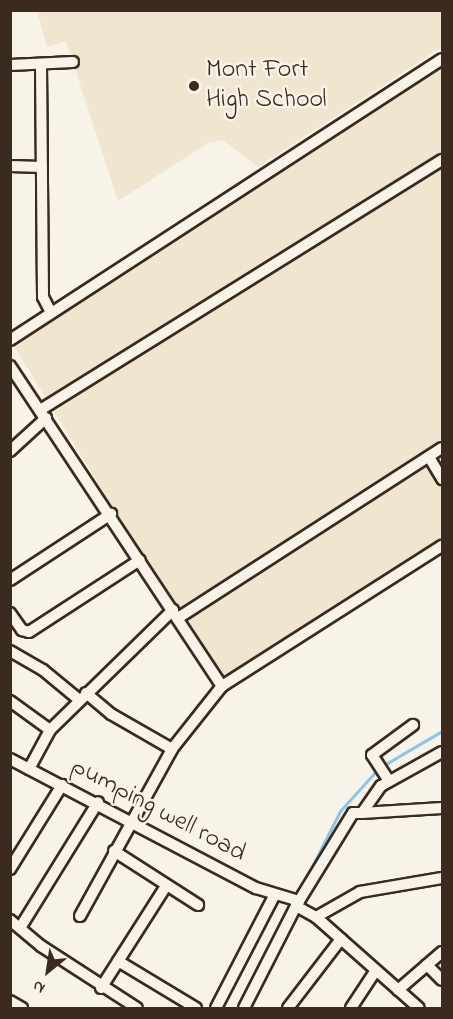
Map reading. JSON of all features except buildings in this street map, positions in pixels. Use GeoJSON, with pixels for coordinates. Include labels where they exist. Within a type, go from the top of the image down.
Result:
{"type":"FeatureCollection","features":[{"type":"Feature","properties":{"kind":"street"},"geometry":{"type":"LineString","coordinates":[[10,340],[50,311],[442,59]]}},
{"type":"Feature","properties":{"kind":"street"},"geometry":{"type":"LineString","coordinates":[[10,65],[41,66],[73,62]]}},
{"type":"Feature","properties":{"kind":"street"},"geometry":{"type":"LineString","coordinates":[[41,66],[43,297],[50,311]]}},
{"type":"Feature","properties":{"kind":"street"},"geometry":{"type":"LineString","coordinates":[[10,451],[43,414],[442,160]]}},
{"type":"Feature","properties":{"kind":"street"},"geometry":{"type":"LineString","coordinates":[[10,166],[42,167]]}},
{"type":"Feature","properties":{"kind":"street"},"geometry":{"type":"LineString","coordinates":[[10,366],[111,514],[222,686]]}},
{"type":"Feature","properties":{"kind":"street"},"geometry":{"type":"LineString","coordinates":[[29,769],[50,730],[82,696],[175,614],[442,448]]}},
{"type":"Feature","properties":{"kind":"street"},"geometry":{"type":"LineString","coordinates":[[429,457],[442,478]]}},
{"type":"Feature","properties":{"kind":"street"},"geometry":{"type":"LineString","coordinates":[[11,579],[111,514]]}},
{"type":"Feature","properties":{"kind":"street"},"geometry":{"type":"LineString","coordinates":[[80,916],[172,748],[222,686],[442,546]]}},
{"type":"Feature","properties":{"kind":"street"},"geometry":{"type":"LineString","coordinates":[[10,613],[22,630],[29,632],[140,560]]}},
{"type":"Feature","properties":{"kind":"street"},"geometry":{"type":"LineString","coordinates":[[10,651],[111,714],[172,748]]}},
{"type":"Feature","properties":{"kind":"street"},"geometry":{"type":"LineString","coordinates":[[10,701],[50,730]]}},
{"type":"Feature","properties":{"kind":"street"},"geometry":{"type":"LineString","coordinates":[[389,781],[372,755],[413,725]]}},
{"type":"Feature","properties":{"kind":"street"},"geometry":{"type":"LineString","coordinates":[[362,813],[381,786],[442,752]]}},
{"type":"Feature","properties":{"kind":"street","name":"pumping well road"},"geometry":{"type":"LineString","coordinates":[[10,759],[134,820],[274,896],[295,902],[316,917],[419,1008]]}},
{"type":"Feature","properties":{"kind":"street"},"geometry":{"type":"LineString","coordinates":[[10,870],[62,785]]}},
{"type":"Feature","properties":{"kind":"street"},"geometry":{"type":"LineString","coordinates":[[20,928],[98,802]]}},
{"type":"Feature","properties":{"kind":"street"},"geometry":{"type":"LineString","coordinates":[[244,1008],[295,902],[353,813],[442,808]]}},
{"type":"Feature","properties":{"kind":"street"},"geometry":{"type":"LineString","coordinates":[[114,851],[198,905]]}},
{"type":"Feature","properties":{"kind":"street"},"geometry":{"type":"LineString","coordinates":[[316,917],[360,892],[442,878]]}},
{"type":"Feature","properties":{"kind":"street"},"geometry":{"type":"LineString","coordinates":[[101,987],[166,886]]}},
{"type":"Feature","properties":{"kind":"street"},"geometry":{"type":"LineString","coordinates":[[216,1008],[274,896]]}},
{"type":"Feature","properties":{"kind":"street"},"geometry":{"type":"LineString","coordinates":[[10,920],[101,987],[137,1008]]}},
{"type":"Feature","properties":{"kind":"street"},"geometry":{"type":"LineString","coordinates":[[288,1008],[341,939]]}},
{"type":"Feature","properties":{"kind":"street"},"geometry":{"type":"LineString","coordinates":[[398,990],[442,952]]}},
{"type":"Feature","properties":{"kind":"street"},"geometry":{"type":"LineString","coordinates":[[118,961],[196,1008]]}},
{"type":"Feature","properties":{"kind":"street"},"geometry":{"type":"LineString","coordinates":[[427,965],[442,980]]}},
{"type":"Feature","properties":{"kind":"street"},"geometry":{"type":"LineString","coordinates":[[351,1008],[376,970]]}},
{"type":"Feature","properties":{"kind":"street"},"geometry":{"type":"LineString","coordinates":[[10,1001],[21,1008]]}},
{"type":"Feature","properties":{"kind":"shaded area","name":"Mont Fort High School"},"geometry":{"type":"Polygon","coordinates":[[[37,11],[442,11],[442,47],[258,167],[223,140],[208,143],[118,201],[66,41],[47,47],[37,11]]]}},
{"type":"Feature","properties":{"kind":"shaded area"},"geometry":{"type":"Polygon","coordinates":[[[442,63],[442,439],[179,616],[14,346],[442,63]]]}},
{"type":"Feature","properties":{"kind":"shaded area"},"geometry":{"type":"Polygon","coordinates":[[[442,457],[442,538],[223,678],[185,614],[442,457]]]}},
{"type":"Feature","properties":{"kind":"waterway"},"geometry":{"type":"LineString","coordinates":[[384,765],[442,731]]}},
{"type":"Feature","properties":{"kind":"waterway"},"geometry":{"type":"LineString","coordinates":[[301,888],[340,811],[377,770]]}},
{"type":"Feature","properties":{"kind":"place","name":"Mont Fort High School"},"geometry":{"type":"Point","coordinates":[194,86]}}]}
